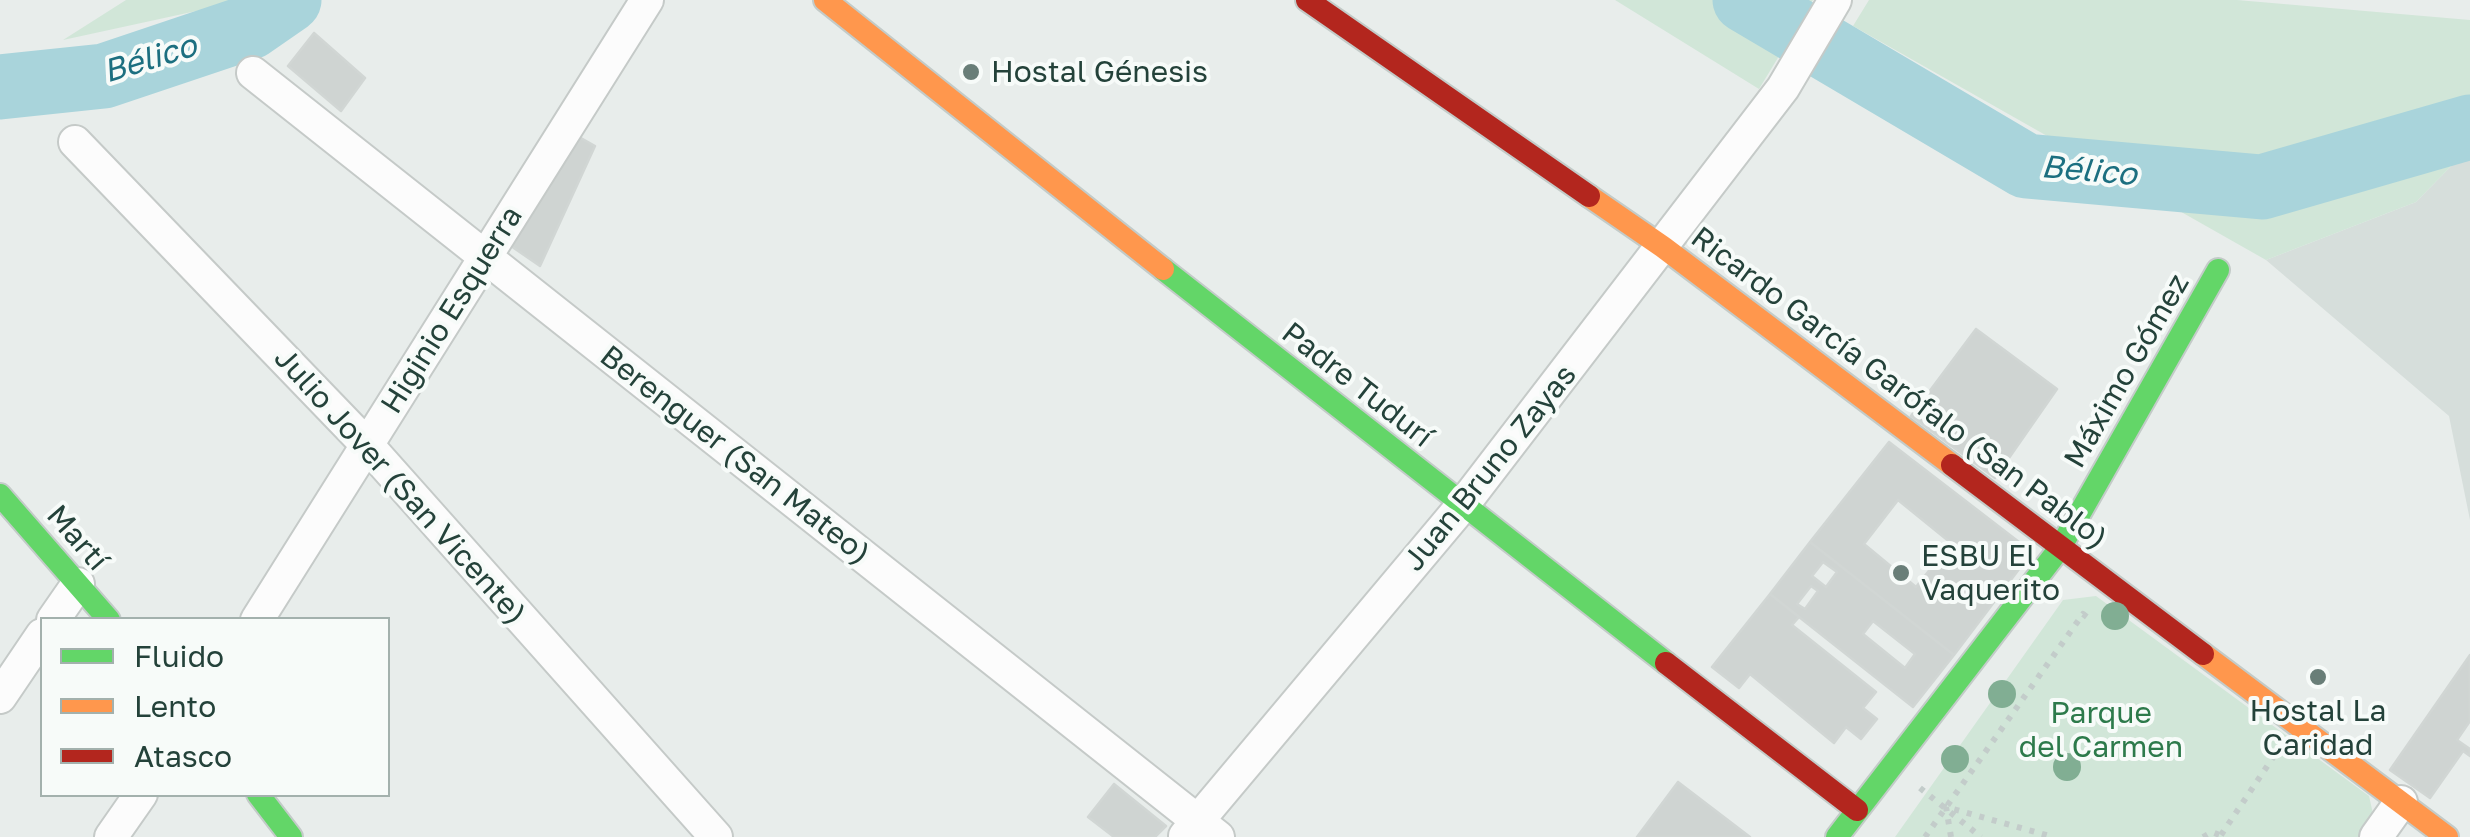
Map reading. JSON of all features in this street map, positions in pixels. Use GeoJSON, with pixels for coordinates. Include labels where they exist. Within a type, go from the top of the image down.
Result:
{"type":"FeatureCollection","features":[{"type":"Feature","properties":{"kind":"street","name":"Higinio Esquerra"},"geometry":{"type":"LineString","coordinates":[[259,617],[647,0]]}},
{"type":"Feature","properties":{"kind":"street","name":"Padre Tudurí"},"geometry":{"type":"LineString","coordinates":[[825,0],[1462,506],[1857,810]]}},
{"type":"Feature","properties":{"kind":"street","name":"Ricardo García Garófalo (San Pablo)"},"geometry":{"type":"LineString","coordinates":[[1307,0],[1663,247],[2447,837]]}},
{"type":"Feature","properties":{"kind":"street","name":"Juan Bruno Zayas"},"geometry":{"type":"LineString","coordinates":[[1200,832],[1462,506],[1663,247],[1783,88],[1835,0]]}},
{"type":"Feature","properties":{"kind":"street","name":"Berenguer (San Mateo)"},"geometry":{"type":"LineString","coordinates":[[253,73],[1200,832]]}},
{"type":"Feature","properties":{"kind":"street","name":"Julio Jover (San Vicente)"},"geometry":{"type":"LineString","coordinates":[[75,142],[367,444],[716,837]]}},
{"type":"Feature","properties":{"kind":"street","name":"Máximo Gómez"},"geometry":{"type":"LineString","coordinates":[[1836,837],[2060,548],[2218,270]]}},
{"type":"Feature","properties":{"kind":"street","name":"Martí"},"geometry":{"type":"LineString","coordinates":[[0,496],[107,617]]}},
{"type":"Feature","properties":{"kind":"street"},"geometry":{"type":"LineString","coordinates":[[56,617],[78,584]]}},
{"type":"Feature","properties":{"kind":"street"},"geometry":{"type":"LineString","coordinates":[[0,697],[40,638]]}},
{"type":"Feature","properties":{"kind":"street"},"geometry":{"type":"LineString","coordinates":[[111,837],[139,797]]}},
{"type":"Feature","properties":{"kind":"street"},"geometry":{"type":"LineString","coordinates":[[260,797],[292,837]]}},
{"type":"Feature","properties":{"kind":"street"},"geometry":{"type":"LineString","coordinates":[[2376,837],[2400,802]]}},
{"type":"Feature","properties":{"kind":"path"},"geometry":{"type":"LineString","coordinates":[[1925,837],[2083,614],[2098,625]]}},
{"type":"Feature","properties":{"kind":"path"},"geometry":{"type":"LineString","coordinates":[[2261,742],[2290,763]]}},
{"type":"Feature","properties":{"kind":"path"},"geometry":{"type":"LineString","coordinates":[[2203,837],[2212,832],[2222,836],[2276,753]]}},
{"type":"Feature","properties":{"kind":"path"},"geometry":{"type":"LineString","coordinates":[[1946,807],[1951,837]]}},
{"type":"Feature","properties":{"kind":"path"},"geometry":{"type":"LineString","coordinates":[[1946,807],[1981,837]]}},
{"type":"Feature","properties":{"kind":"path"},"geometry":{"type":"LineString","coordinates":[[1946,807],[2054,837]]}},
{"type":"Feature","properties":{"kind":"shaded area"},"geometry":{"type":"Polygon","coordinates":[[[2470,153],[2470,520],[2449,416],[2266,260],[2416,202],[2462,155],[2470,153]]]}},
{"type":"Feature","properties":{"kind":"green space"},"geometry":{"type":"Polygon","coordinates":[[[126,0],[247,0],[63,40],[126,0]]]}},
{"type":"Feature","properties":{"kind":"green space"},"geometry":{"type":"Polygon","coordinates":[[[1615,0],[1813,0],[1759,89],[1615,0]]]}},
{"type":"Feature","properties":{"kind":"green space"},"geometry":{"type":"Polygon","coordinates":[[[1869,0],[2237,0],[2470,20],[2470,153],[2462,155],[2416,202],[2266,260],[1853,26],[1869,0]]]}},
{"type":"Feature","properties":{"kind":"green space","name":"Parque del Carmen"},"geometry":{"type":"Polygon","coordinates":[[[2096,596],[2369,796],[2376,827],[2369,837],[1895,837],[2063,600],[2096,596]]]}},
{"type":"Feature","properties":{"kind":"building"},"geometry":{"type":"Polygon","coordinates":[[[314,33],[365,78],[341,111],[288,66],[314,33]]]}},
{"type":"Feature","properties":{"kind":"building"},"geometry":{"type":"Polygon","coordinates":[[[572,133],[595,146],[540,266],[508,244],[572,133]]]}},
{"type":"Feature","properties":{"kind":"building"},"geometry":{"type":"Polygon","coordinates":[[[1976,329],[2057,389],[1995,478],[1911,416],[1976,329]]]}},
{"type":"Feature","properties":{"kind":"building"},"geometry":{"type":"Polygon","coordinates":[[[1889,442],[2032,552],[1954,655],[1810,542],[1889,442]],[[1898,500],[1864,544],[1916,587],[1951,543],[1898,500]]]}},
{"type":"Feature","properties":{"kind":"building"},"geometry":{"type":"Polygon","coordinates":[[[1810,542],[1954,655],[1913,707],[1770,594],[1810,542]],[[1823,562],[1812,576],[1826,587],[1837,572],[1823,562]],[[1811,586],[1797,604],[1805,609],[1818,591],[1811,586]],[[1873,621],[1863,634],[1905,668],[1915,654],[1873,621]]]}},
{"type":"Feature","properties":{"kind":"building"},"geometry":{"type":"Polygon","coordinates":[[[1770,594],[1799,617],[1792,625],[1876,692],[1863,708],[1877,719],[1861,739],[1846,727],[1834,743],[1750,674],[1739,688],[1712,667],[1770,594]]]}},
{"type":"Feature","properties":{"kind":"building"},"geometry":{"type":"Polygon","coordinates":[[[2470,655],[2470,721],[2457,740],[2470,749],[2470,756],[2463,751],[2430,798],[2390,770],[2470,655]]]}},
{"type":"Feature","properties":{"kind":"building"},"geometry":{"type":"Polygon","coordinates":[[[1678,782],[1750,837],[1637,837],[1678,782]]]}},
{"type":"Feature","properties":{"kind":"building"},"geometry":{"type":"Polygon","coordinates":[[[1114,784],[1166,826],[1155,837],[1114,837],[1088,817],[1114,784]]]}},
{"type":"Feature","properties":{"kind":"waterway","name":"Bélico"},"geometry":{"type":"LineString","coordinates":[[0,87],[104,76],[250,27],[289,0]]}},
{"type":"Feature","properties":{"kind":"waterway","name":"Bélico"},"geometry":{"type":"LineString","coordinates":[[1745,0],[2026,166],[2262,187],[2470,127]]}},
{"type":"Feature","properties":{"kind":"traffic: fast"},"geometry":{"type":"LineString","coordinates":[[1163,269],[1666,663]]}},
{"type":"Feature","properties":{"kind":"traffic: fast"},"geometry":{"type":"LineString","coordinates":[[1837,837],[2060,548],[2218,270]]}},
{"type":"Feature","properties":{"kind":"traffic: fast"},"geometry":{"type":"LineString","coordinates":[[0,495],[106,617]]}},
{"type":"Feature","properties":{"kind":"traffic: fast"},"geometry":{"type":"LineString","coordinates":[[260,797],[291,837]]}},
{"type":"Feature","properties":{"kind":"traffic: slow"},"geometry":{"type":"LineString","coordinates":[[825,0],[1163,269]]}},
{"type":"Feature","properties":{"kind":"traffic: slow"},"geometry":{"type":"LineString","coordinates":[[1589,196],[1663,247],[1952,465]]}},
{"type":"Feature","properties":{"kind":"traffic: slow"},"geometry":{"type":"LineString","coordinates":[[2203,654],[2447,837]]}},
{"type":"Feature","properties":{"kind":"traffic: jam"},"geometry":{"type":"LineString","coordinates":[[1307,0],[1589,196]]}},
{"type":"Feature","properties":{"kind":"traffic: jam"},"geometry":{"type":"LineString","coordinates":[[1952,465],[2203,654]]}},
{"type":"Feature","properties":{"kind":"traffic: jam"},"geometry":{"type":"LineString","coordinates":[[1666,663],[1857,810]]}},
{"type":"Feature","properties":{"kind":"place","name":"Hostal Génesis"},"geometry":{"type":"Point","coordinates":[971,72]}},
{"type":"Feature","properties":{"kind":"place","name":"ESBU El Vaquerito"},"geometry":{"type":"Point","coordinates":[1901,573]}},
{"type":"Feature","properties":{"kind":"place","name":"Hostal La Caridad"},"geometry":{"type":"Point","coordinates":[2318,677]}}]}
